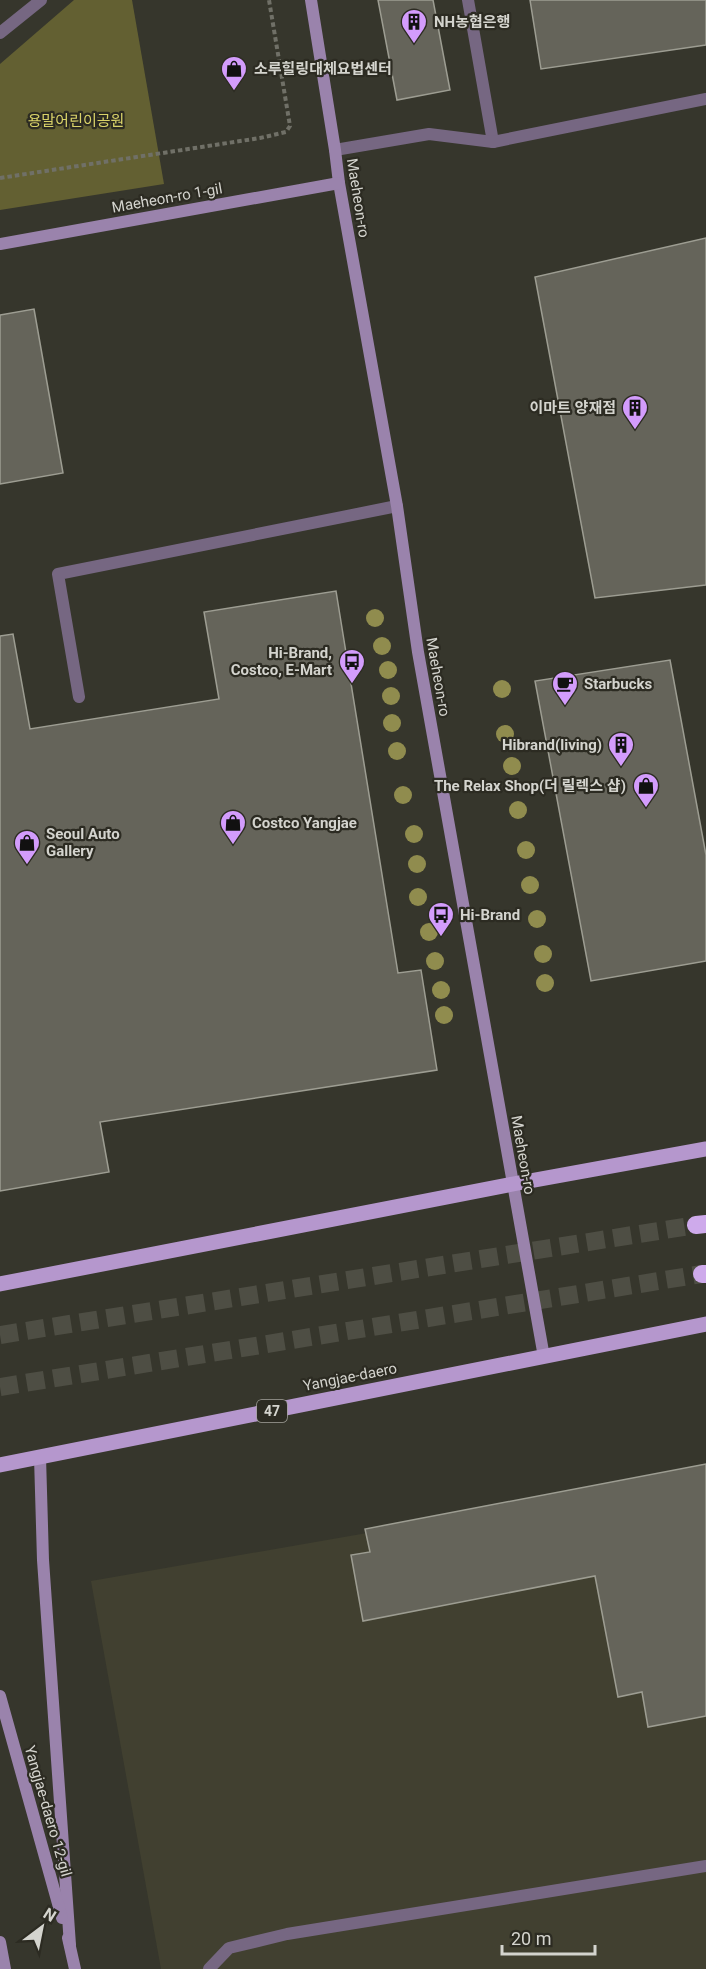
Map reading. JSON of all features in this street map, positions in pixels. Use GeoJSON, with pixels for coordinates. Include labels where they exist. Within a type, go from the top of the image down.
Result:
{"type":"FeatureCollection","features":[{"type":"Feature","properties":{"kind":"main road","name":"Maeheon-ro"},"geometry":{"type":"LineString","coordinates":[[311,0],[339,183],[397,506],[418,652],[544,1357]]}},
{"type":"Feature","properties":{"kind":"main road","name":"Maeheon-ro 1-gil"},"geometry":{"type":"LineString","coordinates":[[0,244],[339,183]]}},
{"type":"Feature","properties":{"kind":"main road"},"geometry":{"type":"LineString","coordinates":[[0,1284],[513,1184],[706,1149]]}},
{"type":"Feature","properties":{"kind":"main road","name":"Yangjae-daero"},"geometry":{"type":"LineString","coordinates":[[0,1465],[706,1324]]}},
{"type":"Feature","properties":{"kind":"main road"},"geometry":{"type":"LineString","coordinates":[[40,1457],[43,1560],[70,1945]]}},
{"type":"Feature","properties":{"kind":"main road","name":"Yangjae-daero 12-gil"},"geometry":{"type":"LineString","coordinates":[[0,1696],[75,1969]]}},
{"type":"Feature","properties":{"kind":"main road"},"geometry":{"type":"LineString","coordinates":[[0,1942],[5,1969]]}},
{"type":"Feature","properties":{"kind":"street"},"geometry":{"type":"LineString","coordinates":[[0,33],[41,0]]}},
{"type":"Feature","properties":{"kind":"street"},"geometry":{"type":"LineString","coordinates":[[468,0],[493,142]]}},
{"type":"Feature","properties":{"kind":"street"},"geometry":{"type":"LineString","coordinates":[[335,150],[429,134],[493,142],[706,99]]}},
{"type":"Feature","properties":{"kind":"street"},"geometry":{"type":"LineString","coordinates":[[79,697],[58,574],[397,506]]}},
{"type":"Feature","properties":{"kind":"street"},"geometry":{"type":"LineString","coordinates":[[209,1969],[229,1948],[287,1934],[706,1866]]}},
{"type":"Feature","properties":{"kind":"path"},"geometry":{"type":"LineString","coordinates":[[0,178],[249,140],[286,132],[290,126],[269,0]]}},
{"type":"Feature","properties":{"kind":"shaded area"},"geometry":{"type":"Polygon","coordinates":[[[706,1474],[706,1969],[161,1969],[91,1581],[706,1474]]]}},
{"type":"Feature","properties":{"kind":"green space","name":"용말어린이공원"},"geometry":{"type":"Polygon","coordinates":[[[74,0],[132,0],[164,184],[0,210],[0,64],[74,0]]]}},
{"type":"Feature","properties":{"kind":"building","name":"NH농협은행"},"geometry":{"type":"Polygon","coordinates":[[[378,0],[433,0],[450,90],[397,100],[378,0]]]}},
{"type":"Feature","properties":{"kind":"building"},"geometry":{"type":"Polygon","coordinates":[[[530,0],[706,0],[706,45],[541,69],[530,0]]]}},
{"type":"Feature","properties":{"kind":"building","name":"이마트 양재점"},"geometry":{"type":"Polygon","coordinates":[[[706,238],[706,585],[595,598],[535,277],[706,238]]]}},
{"type":"Feature","properties":{"kind":"building"},"geometry":{"type":"Polygon","coordinates":[[[34,309],[63,473],[0,484],[0,315],[34,309]]]}},
{"type":"Feature","properties":{"kind":"building","name":"Costco Yangjae"},"geometry":{"type":"Polygon","coordinates":[[[336,591],[398,973],[421,970],[437,1070],[100,1122],[109,1172],[0,1191],[0,636],[13,634],[30,729],[219,699],[204,612],[336,591]]]}},
{"type":"Feature","properties":{"kind":"building","name":"Hibrand(living)"},"geometry":{"type":"Polygon","coordinates":[[[670,660],[706,855],[706,961],[591,981],[535,681],[670,660]]]}},
{"type":"Feature","properties":{"kind":"building"},"geometry":{"type":"Polygon","coordinates":[[[706,1464],[706,1716],[648,1727],[642,1692],[618,1697],[595,1576],[363,1621],[351,1555],[370,1552],[365,1529],[706,1464]]]}},
{"type":"Feature","properties":{"kind":"tunnel"},"geometry":{"type":"LineString","coordinates":[[0,1335],[696,1225]]}},
{"type":"Feature","properties":{"kind":"tunnel"},"geometry":{"type":"LineString","coordinates":[[0,1387],[702,1274]]}},
{"type":"Feature","properties":{"kind":"place","name":"NH농협은행"},"geometry":{"type":"Point","coordinates":[414,45]}},
{"type":"Feature","properties":{"kind":"place","name":"소루힐링대체요법센터"},"geometry":{"type":"Point","coordinates":[234,92]}},
{"type":"Feature","properties":{"kind":"place","name":"이마트 양재점"},"geometry":{"type":"Point","coordinates":[635,431]}},
{"type":"Feature","properties":{"kind":"place","name":"Hi-Brand, Costco, E-Mart"},"geometry":{"type":"Point","coordinates":[352,685]}},
{"type":"Feature","properties":{"kind":"place","name":"Starbucks"},"geometry":{"type":"Point","coordinates":[565,707]}},
{"type":"Feature","properties":{"kind":"place","name":"Hibrand(living)"},"geometry":{"type":"Point","coordinates":[621,768]}},
{"type":"Feature","properties":{"kind":"place","name":"The Relax Shop(더 릴렉스 샵)"},"geometry":{"type":"Point","coordinates":[646,809]}},
{"type":"Feature","properties":{"kind":"place","name":"Costco Yangjae"},"geometry":{"type":"Point","coordinates":[233,846]}},
{"type":"Feature","properties":{"kind":"place","name":"Seoul Auto Gallery"},"geometry":{"type":"Point","coordinates":[27,866]}},
{"type":"Feature","properties":{"kind":"place","name":"Hi-Brand"},"geometry":{"type":"Point","coordinates":[441,938]}}]}
